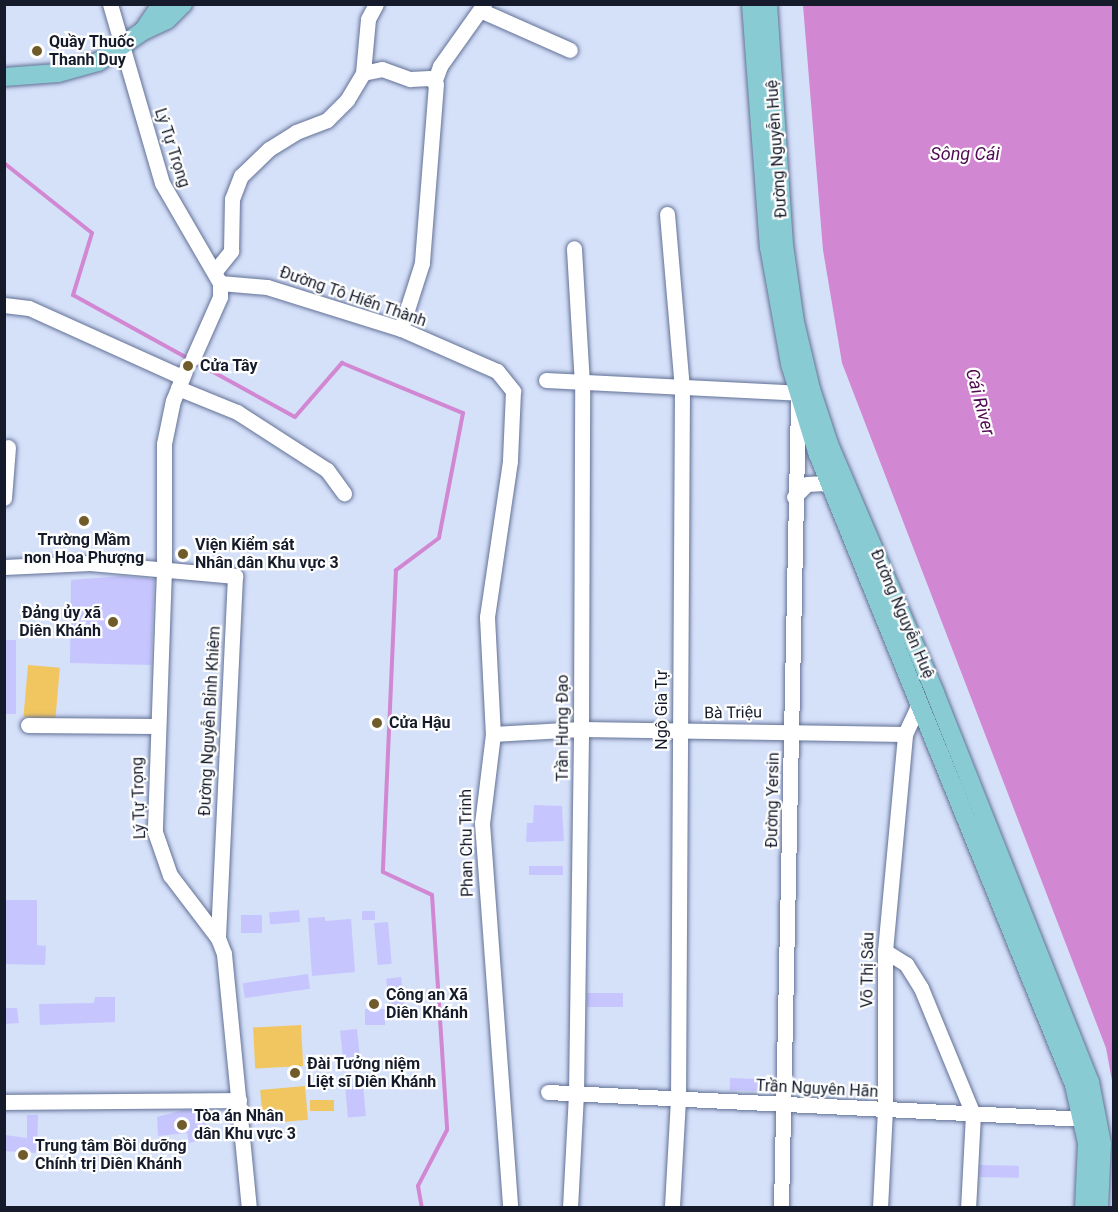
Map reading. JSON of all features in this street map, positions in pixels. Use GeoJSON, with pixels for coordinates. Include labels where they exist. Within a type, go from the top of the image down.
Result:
{"type":"FeatureCollection","features":[{"type":"Feature","properties":{"kind":"main road"},"geometry":{"type":"LineString","coordinates":[[143,31],[160,4]]}},
{"type":"Feature","properties":{"kind":"main road"},"geometry":{"type":"LineString","coordinates":[[4,77],[58,73],[98,62],[122,48],[143,31],[167,20],[183,4]]}},
{"type":"Feature","properties":{"kind":"main road","name":"Đường Nguyễn Huệ"},"geometry":{"type":"LineString","coordinates":[[751,4],[765,112],[774,289],[832,489],[1074,1085],[1084,1119],[1084,1208]]}},
{"type":"Feature","properties":{"kind":"main road","name":"Đường Nguyễn Huệ"},"geometry":{"type":"LineString","coordinates":[[765,112],[768,4]]}},
{"type":"Feature","properties":{"kind":"main road","name":"Đường Nguyễn Huệ"},"geometry":{"type":"LineString","coordinates":[[805,391],[935,693],[1090,1082],[1102,1144],[1099,1208]]}},
{"type":"Feature","properties":{"kind":"main road"},"geometry":{"type":"LineString","coordinates":[[919,704],[935,693]]}},
{"type":"Feature","properties":{"kind":"street","name":"Lý Tự Trọng"},"geometry":{"type":"LineString","coordinates":[[110,4],[162,183],[183,225],[217,277],[220,297],[185,373],[164,444],[164,569],[154,808],[160,852],[170,875],[218,938],[227,968],[249,1208]]}},
{"type":"Feature","properties":{"kind":"street"},"geometry":{"type":"LineString","coordinates":[[217,277],[231,251],[232,199],[241,176],[269,149],[334,114],[363,73],[367,28],[376,4]]}},
{"type":"Feature","properties":{"kind":"street"},"geometry":{"type":"LineString","coordinates":[[401,330],[422,263],[435,80],[440,66],[483,8],[570,50]]}},
{"type":"Feature","properties":{"kind":"street"},"geometry":{"type":"LineString","coordinates":[[363,73],[382,69],[410,79],[435,80]]}},
{"type":"Feature","properties":{"kind":"street","name":"Ngô Gia Tự"},"geometry":{"type":"LineString","coordinates":[[667,214],[682,389],[678,1100],[672,1208]]}},
{"type":"Feature","properties":{"kind":"street","name":"Trần Hưng Đạo"},"geometry":{"type":"LineString","coordinates":[[570,1208],[576,1094],[581,729],[582,384],[574,248]]}},
{"type":"Feature","properties":{"kind":"street","name":"Đường Tô Hiến Thành"},"geometry":{"type":"LineString","coordinates":[[217,277],[267,287],[401,330],[504,376]]}},
{"type":"Feature","properties":{"kind":"street"},"geometry":{"type":"LineString","coordinates":[[4,305],[29,308],[185,373],[237,412],[327,470],[344,494]]}},
{"type":"Feature","properties":{"kind":"street","name":"Phan Chu Trinh"},"geometry":{"type":"LineString","coordinates":[[504,376],[513,391],[514,407],[503,522],[487,617],[493,734],[482,823],[510,1208]]}},
{"type":"Feature","properties":{"kind":"street"},"geometry":{"type":"LineString","coordinates":[[546,380],[682,389],[805,391]]}},
{"type":"Feature","properties":{"kind":"street","name":"Đường Yersin"},"geometry":{"type":"LineString","coordinates":[[781,1208],[786,1105],[794,497],[805,391]]}},
{"type":"Feature","properties":{"kind":"street"},"geometry":{"type":"LineString","coordinates":[[4,498],[8,447]]}},
{"type":"Feature","properties":{"kind":"street"},"geometry":{"type":"LineString","coordinates":[[794,497],[807,484],[824,483],[832,489]]}},
{"type":"Feature","properties":{"kind":"street"},"geometry":{"type":"LineString","coordinates":[[4,567],[90,563],[164,569]]}},
{"type":"Feature","properties":{"kind":"street","name":"Đường Nguyễn Bỉnh Khiêm"},"geometry":{"type":"LineString","coordinates":[[164,569],[235,576],[218,938]]}},
{"type":"Feature","properties":{"kind":"street","name":"Võ Thị Sáu"},"geometry":{"type":"LineString","coordinates":[[880,1208],[885,1110],[885,951],[905,734],[919,704]]}},
{"type":"Feature","properties":{"kind":"street"},"geometry":{"type":"LineString","coordinates":[[28,725],[156,726]]}},
{"type":"Feature","properties":{"kind":"street","name":"Bà Triệu"},"geometry":{"type":"LineString","coordinates":[[493,734],[581,729],[680,732],[792,730],[905,734]]}},
{"type":"Feature","properties":{"kind":"street"},"geometry":{"type":"LineString","coordinates":[[885,951],[906,964],[921,988],[973,1114],[968,1208]]}},
{"type":"Feature","properties":{"kind":"street","name":"Trần Nguyên Hãn"},"geometry":{"type":"LineString","coordinates":[[548,1092],[1084,1119]]}},
{"type":"Feature","properties":{"kind":"street"},"geometry":{"type":"LineString","coordinates":[[4,1102],[239,1100]]}},
{"type":"Feature","properties":{"kind":"shaded area"},"geometry":{"type":"Polygon","coordinates":[[[28,665],[60,668],[55,720],[23,717],[28,665]]]}},
{"type":"Feature","properties":{"kind":"shaded area"},"geometry":{"type":"Polygon","coordinates":[[[301,1025],[303,1066],[255,1068],[253,1028],[301,1025]]]}},
{"type":"Feature","properties":{"kind":"shaded area"},"geometry":{"type":"Polygon","coordinates":[[[305,1086],[308,1120],[263,1124],[260,1090],[305,1086]]]}},
{"type":"Feature","properties":{"kind":"shaded area"},"geometry":{"type":"Polygon","coordinates":[[[310,1100],[334,1100],[334,1111],[310,1111],[310,1100]]]}},
{"type":"Feature","properties":{"kind":"water","name":"Sông Cái"},"geometry":{"type":"Polygon","coordinates":[[[803,5],[1113,5],[1113,1086],[1106,1048],[842,363],[823,250],[803,5]]]}},
{"type":"Feature","properties":{"kind":"building","name":"Đảng ủy xã Diên Khánh"},"geometry":{"type":"Polygon","coordinates":[[[122,576],[154,579],[151,665],[70,663],[71,580],[122,576]]]}},
{"type":"Feature","properties":{"kind":"building"},"geometry":{"type":"Polygon","coordinates":[[[4,640],[16,640],[16,714],[4,714],[4,640]]]}},
{"type":"Feature","properties":{"kind":"building"},"geometry":{"type":"Polygon","coordinates":[[[534,805],[562,806],[564,841],[526,842],[527,823],[533,823],[534,805]]]}},
{"type":"Feature","properties":{"kind":"building"},"geometry":{"type":"Polygon","coordinates":[[[529,866],[563,866],[563,875],[529,875],[529,866]]]}},
{"type":"Feature","properties":{"kind":"building"},"geometry":{"type":"Polygon","coordinates":[[[4,900],[37,900],[37,945],[46,946],[45,965],[4,964],[4,900]]]}},
{"type":"Feature","properties":{"kind":"building"},"geometry":{"type":"Polygon","coordinates":[[[299,910],[300,922],[270,925],[269,913],[299,910]]]}},
{"type":"Feature","properties":{"kind":"building"},"geometry":{"type":"Polygon","coordinates":[[[362,911],[375,911],[375,920],[362,920],[362,911]]]}},
{"type":"Feature","properties":{"kind":"building"},"geometry":{"type":"Polygon","coordinates":[[[241,915],[262,915],[262,933],[241,933],[241,915]]]}},
{"type":"Feature","properties":{"kind":"building"},"geometry":{"type":"Polygon","coordinates":[[[325,917],[325,921],[351,919],[355,972],[312,976],[308,918],[325,917]]]}},
{"type":"Feature","properties":{"kind":"building"},"geometry":{"type":"Polygon","coordinates":[[[388,922],[392,964],[378,965],[374,923],[388,922]]]}},
{"type":"Feature","properties":{"kind":"building"},"geometry":{"type":"Polygon","coordinates":[[[308,974],[310,989],[245,998],[243,983],[308,974]]]}},
{"type":"Feature","properties":{"kind":"building"},"geometry":{"type":"Polygon","coordinates":[[[401,977],[405,1010],[390,1012],[386,979],[401,977]]]}},
{"type":"Feature","properties":{"kind":"building"},"geometry":{"type":"Polygon","coordinates":[[[587,993],[623,993],[623,1007],[587,1007],[587,993]]]}},
{"type":"Feature","properties":{"kind":"building"},"geometry":{"type":"Polygon","coordinates":[[[95,997],[115,997],[115,1022],[40,1025],[39,1004],[94,1003],[95,997]]]}},
{"type":"Feature","properties":{"kind":"building"},"geometry":{"type":"Polygon","coordinates":[[[4,1008],[17,1008],[19,1023],[4,1024],[4,1008]]]}},
{"type":"Feature","properties":{"kind":"building"},"geometry":{"type":"Polygon","coordinates":[[[365,1009],[385,1009],[385,1025],[365,1025],[365,1009]]]}},
{"type":"Feature","properties":{"kind":"building"},"geometry":{"type":"Polygon","coordinates":[[[357,1029],[360,1057],[343,1059],[340,1031],[357,1029]]]}},
{"type":"Feature","properties":{"kind":"building"},"geometry":{"type":"Polygon","coordinates":[[[730,1078],[765,1079],[765,1091],[730,1090],[730,1078]]]}},
{"type":"Feature","properties":{"kind":"building"},"geometry":{"type":"Polygon","coordinates":[[[363,1084],[366,1116],[348,1117],[345,1086],[363,1084]]]}},
{"type":"Feature","properties":{"kind":"building","name":"Tòa án Nhân dân Khu vực 3"},"geometry":{"type":"Polygon","coordinates":[[[184,1110],[204,1110],[208,1138],[189,1143],[187,1133],[158,1136],[157,1117],[184,1110]]]}},
{"type":"Feature","properties":{"kind":"building"},"geometry":{"type":"Polygon","coordinates":[[[27,1115],[38,1115],[37,1153],[4,1151],[5,1135],[27,1138],[27,1115]]]}},
{"type":"Feature","properties":{"kind":"building"},"geometry":{"type":"Polygon","coordinates":[[[980,1165],[1019,1166],[1019,1178],[980,1177],[980,1165]]]}},
{"type":"Feature","properties":{"kind":"waterway"},"geometry":{"type":"LineString","coordinates":[[4,163],[92,233],[73,295],[189,359]]}},
{"type":"Feature","properties":{"kind":"waterway"},"geometry":{"type":"LineString","coordinates":[[195,362],[295,417],[342,363],[463,413],[439,538],[396,570],[383,872],[432,895],[447,1130],[418,1186],[422,1208]]}},
{"type":"Feature","properties":{"kind":"place","name":"Quầy Thuốc Thanh Duy"},"geometry":{"type":"Point","coordinates":[37,51]}},
{"type":"Feature","properties":{"kind":"place","name":"Cửa Tây"},"geometry":{"type":"Point","coordinates":[188,366]}},
{"type":"Feature","properties":{"kind":"place","name":"Trường Mầm non Hoa Phượng"},"geometry":{"type":"Point","coordinates":[84,521]}},
{"type":"Feature","properties":{"kind":"place","name":"Viện Kiểm sát Nhân dân Khu vực 3"},"geometry":{"type":"Point","coordinates":[183,554]}},
{"type":"Feature","properties":{"kind":"place","name":"Đảng ủy xã Diên Khánh"},"geometry":{"type":"Point","coordinates":[113,622]}},
{"type":"Feature","properties":{"kind":"place","name":"Cửa Hậu"},"geometry":{"type":"Point","coordinates":[377,723]}},
{"type":"Feature","properties":{"kind":"place","name":"Công an Xã Diên Khánh"},"geometry":{"type":"Point","coordinates":[374,1004]}},
{"type":"Feature","properties":{"kind":"place","name":"Đài Tưởng niệm Liệt sĩ Diên Khánh"},"geometry":{"type":"Point","coordinates":[295,1073]}},
{"type":"Feature","properties":{"kind":"place","name":"Tòa án Nhân dân Khu vực 3"},"geometry":{"type":"Point","coordinates":[182,1125]}},
{"type":"Feature","properties":{"kind":"place","name":"Trung tâm Bồi dưỡng Chính trị Diên Khánh"},"geometry":{"type":"Point","coordinates":[23,1155]}},
{"type":"Feature","properties":{"kind":"water label","name":"Cái River"},"geometry":{"type":"Point","coordinates":[980,402]}}]}
